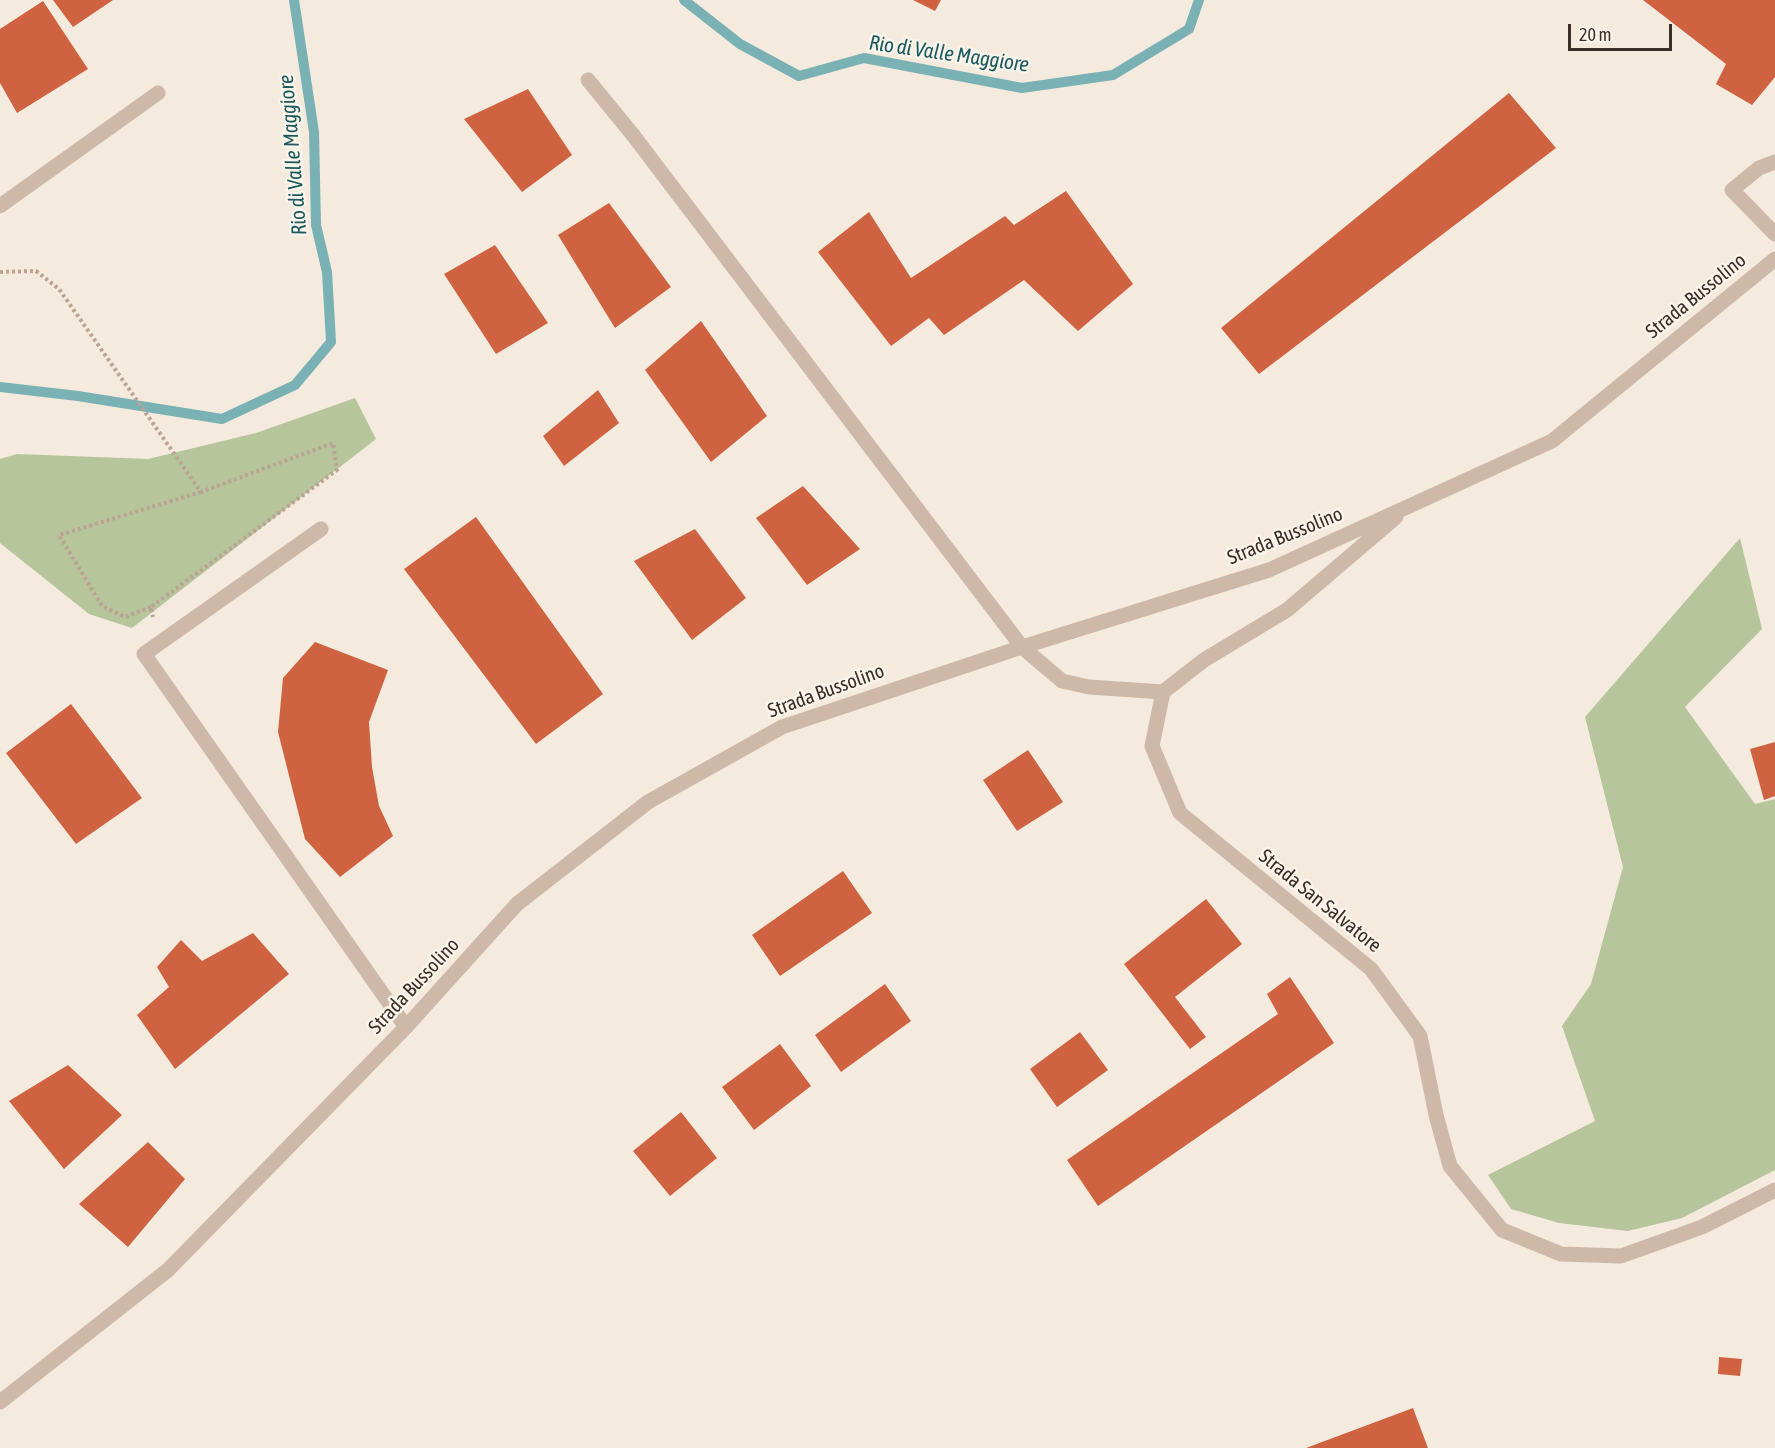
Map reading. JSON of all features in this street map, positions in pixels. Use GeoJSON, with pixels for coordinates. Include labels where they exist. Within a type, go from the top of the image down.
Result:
{"type":"FeatureCollection","features":[{"type":"Feature","properties":{"kind":"street"},"geometry":{"type":"LineString","coordinates":[[588,80],[633,135],[1022,647],[1062,681],[1089,687],[1163,692],[1204,660],[1287,610],[1409,506]]}},
{"type":"Feature","properties":{"kind":"street"},"geometry":{"type":"LineString","coordinates":[[0,206],[158,93]]}},
{"type":"Feature","properties":{"kind":"street"},"geometry":{"type":"LineString","coordinates":[[1775,162],[1759,168],[1732,190],[1775,234]]}},
{"type":"Feature","properties":{"kind":"street","name":"Strada Bussolino"},"geometry":{"type":"LineString","coordinates":[[0,1402],[168,1270],[406,1027],[517,904],[648,802],[782,727],[1022,647],[1269,570],[1552,441],[1775,259]]}},
{"type":"Feature","properties":{"kind":"street"},"geometry":{"type":"LineString","coordinates":[[321,529],[144,654],[406,1027]]}},
{"type":"Feature","properties":{"kind":"street","name":"Strada San Salvatore"},"geometry":{"type":"LineString","coordinates":[[1163,692],[1152,746],[1180,813],[1371,969],[1420,1036],[1436,1115],[1450,1166],[1502,1230],[1561,1254],[1621,1256],[1702,1227],[1775,1190]]}},
{"type":"Feature","properties":{"kind":"path"},"geometry":{"type":"LineString","coordinates":[[0,272],[36,271],[59,289],[201,492]]}},
{"type":"Feature","properties":{"kind":"path"},"geometry":{"type":"LineString","coordinates":[[333,443],[337,470],[151,607],[125,616],[102,606],[59,536],[201,492],[333,443]]}},
{"type":"Feature","properties":{"kind":"path"},"geometry":{"type":"LineString","coordinates":[[151,607],[154,624]]}},
{"type":"Feature","properties":{"kind":"green space"},"geometry":{"type":"Polygon","coordinates":[[[355,398],[376,439],[132,628],[89,614],[0,543],[0,459],[17,454],[148,459],[256,433],[355,398]]]}},
{"type":"Feature","properties":{"kind":"green space"},"geometry":{"type":"Polygon","coordinates":[[[1740,538],[1762,629],[1685,707],[1755,804],[1775,799],[1775,1170],[1682,1218],[1628,1231],[1559,1223],[1511,1209],[1488,1175],[1595,1121],[1562,1026],[1591,984],[1623,867],[1585,717],[1740,538]]]}},
{"type":"Feature","properties":{"kind":"building"},"geometry":{"type":"Polygon","coordinates":[[[53,0],[113,0],[73,27],[53,0]]]}},
{"type":"Feature","properties":{"kind":"building"},"geometry":{"type":"Polygon","coordinates":[[[913,0],[941,0],[935,11],[913,0]]]}},
{"type":"Feature","properties":{"kind":"building"},"geometry":{"type":"Polygon","coordinates":[[[1643,0],[1775,0],[1775,77],[1752,105],[1716,84],[1726,64],[1643,0]]]}},
{"type":"Feature","properties":{"kind":"building"},"geometry":{"type":"Polygon","coordinates":[[[43,1],[88,69],[17,113],[0,83],[0,29],[43,1]]]}},
{"type":"Feature","properties":{"kind":"building"},"geometry":{"type":"Polygon","coordinates":[[[528,89],[572,155],[522,192],[464,119],[528,89]]]}},
{"type":"Feature","properties":{"kind":"building"},"geometry":{"type":"Polygon","coordinates":[[[1509,93],[1556,148],[1259,374],[1221,328],[1509,93]]]}},
{"type":"Feature","properties":{"kind":"building"},"geometry":{"type":"Polygon","coordinates":[[[1066,191],[1133,284],[1078,331],[1024,280],[944,335],[929,318],[891,346],[818,252],[869,212],[911,278],[1005,216],[1014,225],[1066,191]]]}},
{"type":"Feature","properties":{"kind":"building"},"geometry":{"type":"Polygon","coordinates":[[[609,203],[671,287],[615,328],[558,235],[609,203]]]}},
{"type":"Feature","properties":{"kind":"building"},"geometry":{"type":"Polygon","coordinates":[[[495,245],[548,323],[496,354],[444,274],[495,245]]]}},
{"type":"Feature","properties":{"kind":"building"},"geometry":{"type":"Polygon","coordinates":[[[701,321],[767,416],[711,462],[645,370],[701,321]]]}},
{"type":"Feature","properties":{"kind":"building"},"geometry":{"type":"Polygon","coordinates":[[[598,390],[619,423],[564,466],[543,436],[598,390]]]}},
{"type":"Feature","properties":{"kind":"building"},"geometry":{"type":"Polygon","coordinates":[[[803,486],[860,549],[807,585],[756,518],[803,486]]]}},
{"type":"Feature","properties":{"kind":"building"},"geometry":{"type":"Polygon","coordinates":[[[476,517],[603,694],[536,744],[404,569],[476,517]]]}},
{"type":"Feature","properties":{"kind":"building"},"geometry":{"type":"Polygon","coordinates":[[[695,529],[746,598],[692,640],[634,561],[695,529]]]}},
{"type":"Feature","properties":{"kind":"building"},"geometry":{"type":"Polygon","coordinates":[[[315,642],[388,670],[369,722],[372,767],[379,806],[393,836],[340,877],[305,839],[278,732],[283,678],[315,642]]]}},
{"type":"Feature","properties":{"kind":"building"},"geometry":{"type":"Polygon","coordinates":[[[71,704],[142,798],[76,844],[6,753],[71,704]]]}},
{"type":"Feature","properties":{"kind":"building"},"geometry":{"type":"Polygon","coordinates":[[[1775,742],[1775,796],[1764,800],[1750,749],[1775,742]]]}},
{"type":"Feature","properties":{"kind":"building"},"geometry":{"type":"Polygon","coordinates":[[[1028,750],[1063,802],[1017,831],[983,780],[1028,750]]]}},
{"type":"Feature","properties":{"kind":"building"},"geometry":{"type":"Polygon","coordinates":[[[843,871],[872,913],[780,976],[752,935],[843,871]]]}},
{"type":"Feature","properties":{"kind":"building"},"geometry":{"type":"Polygon","coordinates":[[[1206,899],[1242,944],[1175,997],[1206,1037],[1190,1049],[1124,964],[1206,899]]]}},
{"type":"Feature","properties":{"kind":"building"},"geometry":{"type":"Polygon","coordinates":[[[253,933],[289,974],[175,1069],[137,1015],[169,987],[157,967],[181,940],[202,961],[253,933]]]}},
{"type":"Feature","properties":{"kind":"building"},"geometry":{"type":"Polygon","coordinates":[[[1290,977],[1334,1043],[1098,1206],[1067,1160],[1278,1014],[1267,994],[1290,977]]]}},
{"type":"Feature","properties":{"kind":"building"},"geometry":{"type":"Polygon","coordinates":[[[885,984],[911,1021],[841,1072],[815,1035],[885,984]]]}},
{"type":"Feature","properties":{"kind":"building"},"geometry":{"type":"Polygon","coordinates":[[[1080,1032],[1108,1070],[1057,1107],[1030,1069],[1080,1032]]]}},
{"type":"Feature","properties":{"kind":"building"},"geometry":{"type":"Polygon","coordinates":[[[780,1044],[811,1086],[754,1130],[722,1087],[780,1044]]]}},
{"type":"Feature","properties":{"kind":"building"},"geometry":{"type":"Polygon","coordinates":[[[68,1065],[122,1115],[64,1169],[9,1101],[68,1065]]]}},
{"type":"Feature","properties":{"kind":"building"},"geometry":{"type":"Polygon","coordinates":[[[681,1112],[717,1158],[670,1196],[633,1151],[681,1112]]]}},
{"type":"Feature","properties":{"kind":"building"},"geometry":{"type":"Polygon","coordinates":[[[148,1142],[185,1179],[128,1247],[79,1204],[148,1142]]]}},
{"type":"Feature","properties":{"kind":"building"},"geometry":{"type":"Polygon","coordinates":[[[1719,1357],[1742,1359],[1740,1376],[1718,1374],[1719,1357]]]}},
{"type":"Feature","properties":{"kind":"building"},"geometry":{"type":"Polygon","coordinates":[[[1413,1408],[1428,1448],[1306,1448],[1413,1408]]]}},
{"type":"Feature","properties":{"kind":"waterway","name":"Rio di Valle Maggiore"},"geometry":{"type":"LineString","coordinates":[[0,387],[78,396],[222,419],[295,385],[331,342],[327,272],[316,225],[314,132],[294,0]]}},
{"type":"Feature","properties":{"kind":"waterway","name":"Rio di Valle Maggiore"},"geometry":{"type":"LineString","coordinates":[[684,0],[740,44],[799,76],[864,58],[1022,88],[1113,75],[1189,29],[1199,0]]}}]}
